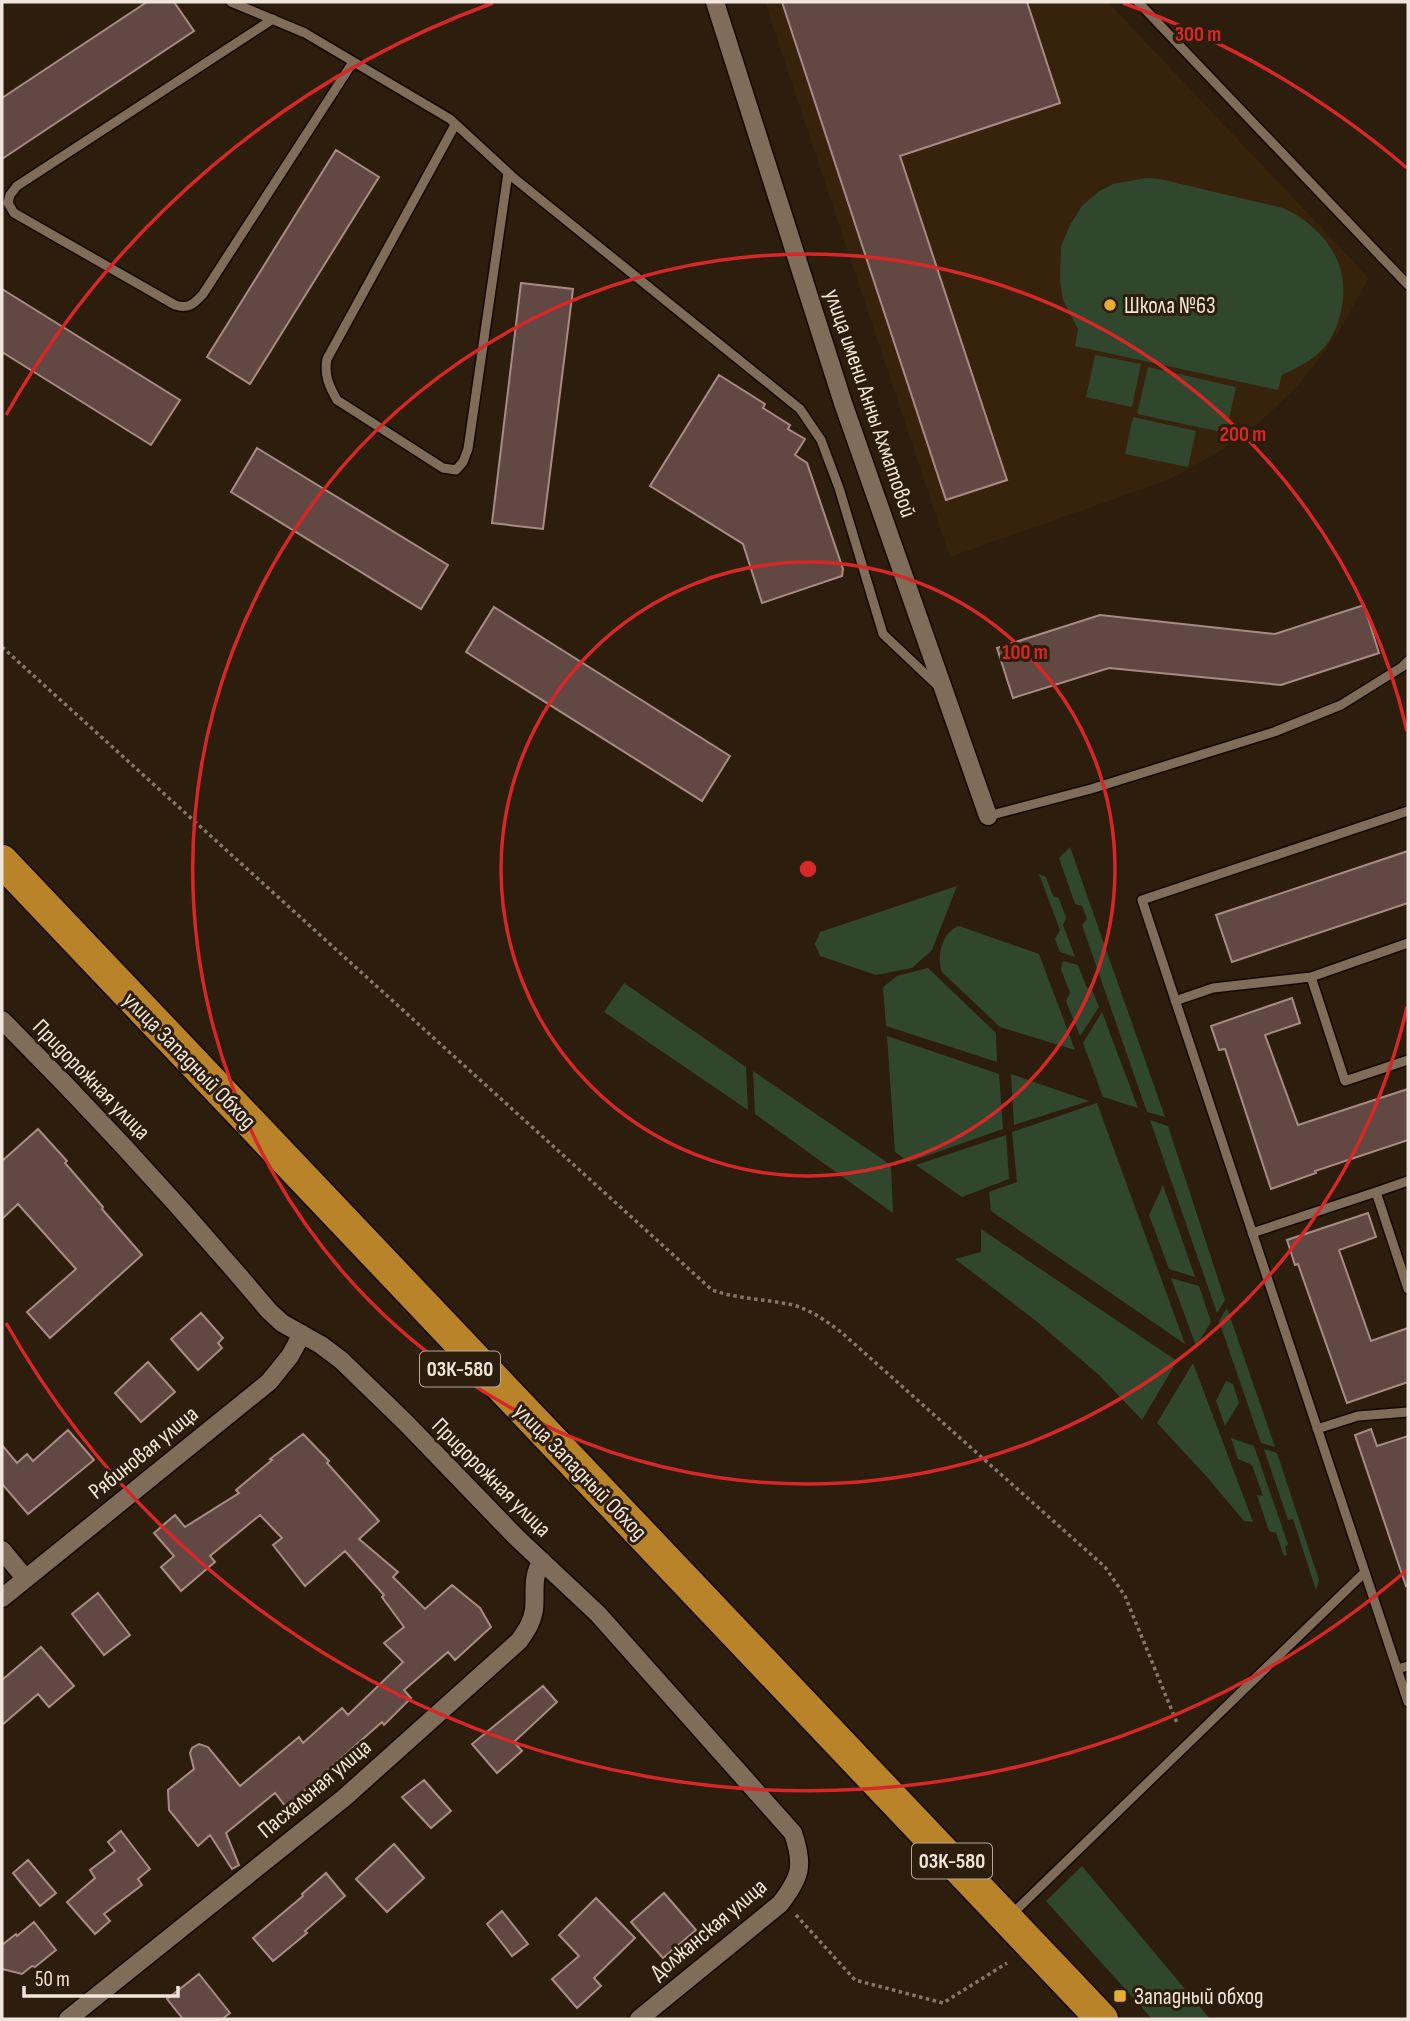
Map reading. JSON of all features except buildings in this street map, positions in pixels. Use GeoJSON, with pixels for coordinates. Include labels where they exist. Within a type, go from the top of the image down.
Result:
{"type":"FeatureCollection","features":[{"type":"Feature","properties":{"kind":"highway","name":"улица Западный Обход"},"geometry":{"type":"LineString","coordinates":[[2,861],[1102,2019]]}},
{"type":"Feature","properties":{"kind":"highway","name":"улица Западный Обход"},"geometry":{"type":"LineString","coordinates":[[2,890],[956,1889],[1074,2019]]}},
{"type":"Feature","properties":{"kind":"street","name":"улица имени Анны Ахматовой"},"geometry":{"type":"LineString","coordinates":[[715,2],[843,403],[988,816]]}},
{"type":"Feature","properties":{"kind":"street","name":"Придорожная улица"},"geometry":{"type":"LineString","coordinates":[[2,1020],[198,1227],[269,1311],[282,1323],[341,1360],[598,1615],[793,1833],[800,1853],[800,1870]]}},
{"type":"Feature","properties":{"kind":"street","name":"Рябиновая улица"},"geometry":{"type":"LineString","coordinates":[[2,1598],[269,1382],[290,1356],[302,1334]]}},
{"type":"Feature","properties":{"kind":"street"},"geometry":{"type":"LineString","coordinates":[[2,1550],[25,1578]]}},
{"type":"Feature","properties":{"kind":"street","name":"Пасхальная улица"},"geometry":{"type":"LineString","coordinates":[[68,2019],[344,1798],[519,1640],[530,1626],[534,1609],[535,1574],[542,1562]]}},
{"type":"Feature","properties":{"kind":"street","name":"Должанская улица"},"geometry":{"type":"LineString","coordinates":[[639,2019],[783,1900],[793,1888],[800,1870]]}},
{"type":"Feature","properties":{"kind":"lane"},"geometry":{"type":"LineString","coordinates":[[231,2],[305,33],[450,119],[508,173],[800,410],[821,440],[839,488],[883,634],[944,692]]}},
{"type":"Feature","properties":{"kind":"lane"},"geometry":{"type":"LineString","coordinates":[[1138,2],[1408,285]]}},
{"type":"Feature","properties":{"kind":"lane"},"geometry":{"type":"LineString","coordinates":[[272,19],[18,186],[10,195],[8,203],[14,213],[174,306],[186,308],[203,294],[353,62]]}},
{"type":"Feature","properties":{"kind":"lane"},"geometry":{"type":"LineString","coordinates":[[455,125],[327,359],[325,370],[329,387],[337,400],[443,468],[456,470],[463,462],[468,449],[508,173]]}},
{"type":"Feature","properties":{"kind":"lane"},"geometry":{"type":"LineString","coordinates":[[988,816],[1091,789],[1274,732],[1341,705],[1408,661]]}},
{"type":"Feature","properties":{"kind":"lane"},"geometry":{"type":"LineString","coordinates":[[1408,811],[1142,900],[1408,1702]]}},
{"type":"Feature","properties":{"kind":"lane"},"geometry":{"type":"LineString","coordinates":[[1175,1001],[1213,988],[1311,977],[1408,943]]}},
{"type":"Feature","properties":{"kind":"lane"},"geometry":{"type":"LineString","coordinates":[[1311,977],[1345,1081],[1408,1060]]}},
{"type":"Feature","properties":{"kind":"lane"},"geometry":{"type":"LineString","coordinates":[[1252,1233],[1408,1181]]}},
{"type":"Feature","properties":{"kind":"lane"},"geometry":{"type":"LineString","coordinates":[[1376,1192],[1408,1289]]}},
{"type":"Feature","properties":{"kind":"lane"},"geometry":{"type":"LineString","coordinates":[[1317,1429],[1358,1416],[1408,1412]]}},
{"type":"Feature","properties":{"kind":"lane"},"geometry":{"type":"LineString","coordinates":[[1007,1918],[1365,1572]]}},
{"type":"Feature","properties":{"kind":"lane"},"geometry":{"type":"LineString","coordinates":[[1397,1669],[1408,1666]]}},
{"type":"Feature","properties":{"kind":"path"},"geometry":{"type":"LineString","coordinates":[[2,647],[712,1290],[729,1296],[794,1306],[815,1314],[841,1332],[1105,1567],[1125,1596],[1177,1723]]}},
{"type":"Feature","properties":{"kind":"path"},"geometry":{"type":"LineString","coordinates":[[783,1900],[855,1980],[943,2003],[1007,1963]]}},
{"type":"Feature","properties":{"kind":"shaded area","name":"Школа №63"},"geometry":{"type":"Polygon","coordinates":[[[765,2],[1108,2],[1369,278],[1339,332],[1299,385],[1259,423],[1220,451],[1171,479],[950,557],[765,2]]]}},
{"type":"Feature","properties":{"kind":"green space"},"geometry":{"type":"Polygon","coordinates":[[[1146,178],[1283,208],[1311,226],[1332,249],[1342,278],[1343,294],[1337,326],[1323,349],[1304,364],[1282,375],[1278,390],[1075,346],[1078,329],[1063,300],[1060,281],[1061,246],[1082,206],[1098,192],[1113,184],[1146,178]]]}},
{"type":"Feature","properties":{"kind":"green space"},"geometry":{"type":"Polygon","coordinates":[[[1095,355],[1141,364],[1132,407],[1086,397],[1095,355]]]}},
{"type":"Feature","properties":{"kind":"green space"},"geometry":{"type":"Polygon","coordinates":[[[1148,367],[1236,387],[1226,433],[1137,414],[1148,367]]]}},
{"type":"Feature","properties":{"kind":"green space"},"geometry":{"type":"Polygon","coordinates":[[[1133,417],[1196,431],[1188,467],[1125,454],[1133,417]]]}},
{"type":"Feature","properties":{"kind":"green space"},"geometry":{"type":"Polygon","coordinates":[[[1070,847],[1165,1117],[1147,1112],[1082,925],[1087,919],[1082,906],[1075,904],[1059,858],[1070,847]]]}},
{"type":"Feature","properties":{"kind":"green space"},"geometry":{"type":"Polygon","coordinates":[[[1039,874],[1046,877],[1053,896],[1059,898],[1066,918],[1063,925],[1075,957],[1060,952],[1055,939],[1060,930],[1039,874]]]}},
{"type":"Feature","properties":{"kind":"green space"},"geometry":{"type":"Polygon","coordinates":[[[957,886],[932,950],[912,968],[876,975],[820,956],[815,944],[820,932],[957,886]]]}},
{"type":"Feature","properties":{"kind":"green space"},"geometry":{"type":"Polygon","coordinates":[[[959,926],[1039,954],[1075,1050],[1000,1027],[942,972],[942,946],[948,933],[959,926]]]}},
{"type":"Feature","properties":{"kind":"green space"},"geometry":{"type":"Polygon","coordinates":[[[1063,961],[1078,965],[1087,988],[1091,987],[1099,1007],[1080,1036],[1066,1001],[1070,993],[1061,969],[1063,961]]]}},
{"type":"Feature","properties":{"kind":"green space"},"geometry":{"type":"Polygon","coordinates":[[[928,968],[996,1033],[997,1062],[886,1026],[883,987],[897,976],[928,968]]]}},
{"type":"Feature","properties":{"kind":"green space"},"geometry":{"type":"Polygon","coordinates":[[[624,983],[746,1067],[748,1110],[604,1012],[624,983]]]}},
{"type":"Feature","properties":{"kind":"green space"},"geometry":{"type":"Polygon","coordinates":[[[1102,1012],[1138,1108],[1103,1097],[1083,1043],[1102,1012]]]}},
{"type":"Feature","properties":{"kind":"green space"},"geometry":{"type":"Polygon","coordinates":[[[887,1036],[999,1074],[1003,1129],[909,1162],[895,1152],[887,1036]]]}},
{"type":"Feature","properties":{"kind":"green space"},"geometry":{"type":"Polygon","coordinates":[[[753,1071],[891,1165],[893,1213],[755,1114],[753,1071]]]}},
{"type":"Feature","properties":{"kind":"green space"},"geometry":{"type":"Polygon","coordinates":[[[1011,1074],[1089,1101],[1014,1125],[1011,1074]]]}},
{"type":"Feature","properties":{"kind":"green space"},"geometry":{"type":"Polygon","coordinates":[[[1097,1103],[1185,1344],[991,1211],[989,1192],[1017,1182],[1012,1132],[1097,1103]]]}},
{"type":"Feature","properties":{"kind":"green space"},"geometry":{"type":"Polygon","coordinates":[[[1150,1120],[1168,1126],[1225,1300],[1217,1313],[1150,1120]]]}},
{"type":"Feature","properties":{"kind":"green space"},"geometry":{"type":"Polygon","coordinates":[[[1006,1135],[1009,1179],[962,1197],[916,1165],[1006,1135]]]}},
{"type":"Feature","properties":{"kind":"green space"},"geometry":{"type":"Polygon","coordinates":[[[1163,1185],[1195,1277],[1169,1269],[1149,1215],[1163,1185]]]}},
{"type":"Feature","properties":{"kind":"green space"},"geometry":{"type":"Polygon","coordinates":[[[981,1229],[1177,1361],[1142,1420],[1100,1376],[1035,1320],[955,1259],[981,1252],[981,1229]]]}},
{"type":"Feature","properties":{"kind":"green space"},"geometry":{"type":"Polygon","coordinates":[[[1171,1278],[1199,1286],[1211,1322],[1196,1346],[1171,1278]]]}},
{"type":"Feature","properties":{"kind":"green space"},"geometry":{"type":"Polygon","coordinates":[[[1227,1308],[1275,1447],[1261,1443],[1219,1321],[1227,1308]]]}},
{"type":"Feature","properties":{"kind":"green space"},"geometry":{"type":"Polygon","coordinates":[[[1193,1363],[1253,1522],[1244,1521],[1157,1423],[1193,1363]]]}},
{"type":"Feature","properties":{"kind":"green space"},"geometry":{"type":"Polygon","coordinates":[[[1226,1381],[1233,1384],[1239,1403],[1225,1426],[1216,1401],[1226,1381]]]}},
{"type":"Feature","properties":{"kind":"green space"},"geometry":{"type":"Polygon","coordinates":[[[1231,1438],[1254,1446],[1288,1544],[1285,1547],[1287,1555],[1284,1556],[1276,1533],[1269,1531],[1257,1495],[1263,1496],[1252,1465],[1238,1459],[1231,1438]]]}},
{"type":"Feature","properties":{"kind":"green space"},"geometry":{"type":"Polygon","coordinates":[[[1264,1449],[1277,1453],[1319,1580],[1316,1590],[1293,1519],[1288,1520],[1264,1449]]]}},
{"type":"Feature","properties":{"kind":"green space"},"geometry":{"type":"Polygon","coordinates":[[[1082,1866],[1210,2019],[1152,2019],[1046,1901],[1082,1866]]]}},
{"type":"Feature","properties":{"kind":"place","name":"Школа №63"},"geometry":{"type":"Point","coordinates":[1110,305]}},
{"type":"Feature","properties":{"kind":"place","name":"Западный обход"},"geometry":{"type":"Point","coordinates":[1120,1996]}}]}
